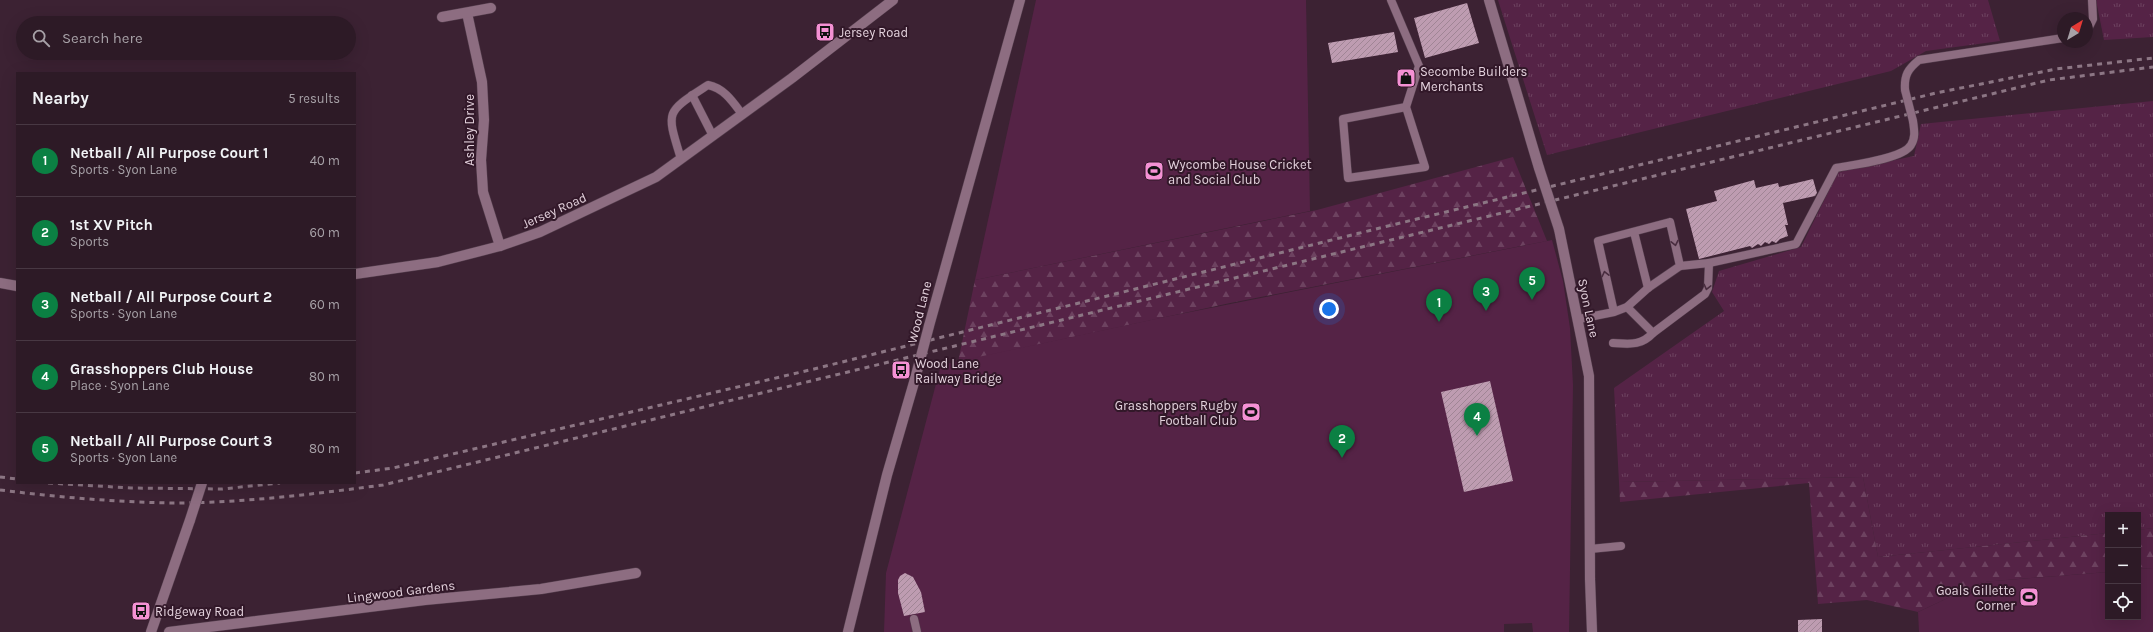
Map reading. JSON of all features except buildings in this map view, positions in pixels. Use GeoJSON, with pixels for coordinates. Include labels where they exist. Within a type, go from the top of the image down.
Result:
{"type":"FeatureCollection","features":[{"type":"Feature","properties":{"kind":"street","name":"Jersey Road"},"geometry":{"type":"LineString","coordinates":[[356,274],[438,262],[500,246],[540,232],[656,178],[893,0]]}},
{"type":"Feature","properties":{"kind":"street","name":"Wood Lane"},"geometry":{"type":"LineString","coordinates":[[848,632],[886,475],[915,379],[1020,0]]}},
{"type":"Feature","properties":{"kind":"street","name":"Syon Lane"},"geometry":{"type":"LineString","coordinates":[[1489,0],[1539,168],[1559,229],[1579,319],[1589,376],[1592,632]]}},
{"type":"Feature","properties":{"kind":"street"},"geometry":{"type":"LineString","coordinates":[[442,17],[491,8]]}},
{"type":"Feature","properties":{"kind":"street","name":"Ashley Drive"},"geometry":{"type":"LineString","coordinates":[[467,13],[482,82],[484,120],[481,160],[483,192],[500,246]]}},
{"type":"Feature","properties":{"kind":"street"},"geometry":{"type":"LineString","coordinates":[[0,283],[16,286]]}},
{"type":"Feature","properties":{"kind":"street"},"geometry":{"type":"LineString","coordinates":[[151,632],[202,484]]}},
{"type":"Feature","properties":{"kind":"street","name":"Lingwood Gardens"},"geometry":{"type":"LineString","coordinates":[[169,632],[277,620],[425,600],[541,588],[636,573]]}},
{"type":"Feature","properties":{"kind":"lane"},"geometry":{"type":"LineString","coordinates":[[1391,0],[1419,66],[1406,107],[1425,167],[1348,178],[1343,119],[1406,107]]}},
{"type":"Feature","properties":{"kind":"lane"},"geometry":{"type":"LineString","coordinates":[[2092,0],[2093,12]]}},
{"type":"Feature","properties":{"kind":"lane"},"geometry":{"type":"LineString","coordinates":[[1579,319],[1614,312],[1627,307],[1648,288],[1680,266],[1709,263],[1796,244],[1836,168],[1901,154],[1911,146],[1914,136],[1913,121],[1905,90],[1904,79],[1908,69],[1919,60],[2057,39]]}},
{"type":"Feature","properties":{"kind":"lane"},"geometry":{"type":"LineString","coordinates":[[681,159],[670,119],[673,110],[692,95],[708,85],[715,86],[730,98],[742,114]]}},
{"type":"Feature","properties":{"kind":"lane"},"geometry":{"type":"LineString","coordinates":[[692,95],[713,136]]}},
{"type":"Feature","properties":{"kind":"lane"},"geometry":{"type":"LineString","coordinates":[[1614,312],[1598,241],[1670,222],[1680,266]]}},
{"type":"Feature","properties":{"kind":"lane"},"geometry":{"type":"LineString","coordinates":[[1634,232],[1648,288]]}},
{"type":"Feature","properties":{"kind":"lane"},"geometry":{"type":"LineString","coordinates":[[1613,343],[1635,344],[1645,342],[1653,333],[1705,294],[1708,288],[1709,263]]}},
{"type":"Feature","properties":{"kind":"lane"},"geometry":{"type":"LineString","coordinates":[[1627,307],[1653,333]]}},
{"type":"Feature","properties":{"kind":"lane"},"geometry":{"type":"LineString","coordinates":[[1590,549],[1621,546]]}},
{"type":"Feature","properties":{"kind":"lane"},"geometry":{"type":"LineString","coordinates":[[914,619],[917,632]]}},
{"type":"Feature","properties":{"kind":"green space","name":"Wycombe House Cricket and Social Club"},"geometry":{"type":"Polygon","coordinates":[[[1036,0],[1306,0],[1310,211],[975,280],[1036,0]]]}},
{"type":"Feature","properties":{"kind":"green space"},"geometry":{"type":"Polygon","coordinates":[[[1498,0],[1988,0],[2000,41],[1926,51],[1891,71],[1547,155],[1498,0]]]}},
{"type":"Feature","properties":{"kind":"green space"},"geometry":{"type":"Polygon","coordinates":[[[2096,0],[2153,0],[2153,37],[2104,40],[2096,0]]]}},
{"type":"Feature","properties":{"kind":"green space"},"geometry":{"type":"Polygon","coordinates":[[[2153,101],[2153,528],[2141,530],[2141,512],[2105,512],[2105,533],[1878,557],[1863,477],[1619,482],[1614,388],[1724,311],[1712,292],[1719,271],[1801,247],[1838,172],[1914,156],[1921,124],[2153,101]]]}},
{"type":"Feature","properties":{"kind":"green space"},"geometry":{"type":"Polygon","coordinates":[[[1513,157],[1547,241],[1230,303],[958,362],[975,280],[1317,210],[1513,157]]]}},
{"type":"Feature","properties":{"kind":"green space","name":"Grasshoppers Rugby Football Club"},"geometry":{"type":"Polygon","coordinates":[[[1552,240],[1563,281],[1570,328],[1573,385],[1569,632],[1533,632],[1532,623],[1504,624],[1504,632],[884,632],[886,573],[941,365],[1160,318],[1552,240]]]}},
{"type":"Feature","properties":{"kind":"green space"},"geometry":{"type":"Polygon","coordinates":[[[1863,477],[1878,557],[2105,533],[2105,572],[1982,582],[1918,612],[1867,600],[1818,604],[1809,483],[1620,502],[1619,482],[1863,477]]]}},
{"type":"Feature","properties":{"kind":"green space"},"geometry":{"type":"Polygon","coordinates":[[[2153,528],[2153,568],[2141,569],[2141,530],[2153,528]]]}},
{"type":"Feature","properties":{"kind":"green space","name":"Goals Gillette Corner"},"geometry":{"type":"Polygon","coordinates":[[[2153,568],[2153,632],[1919,632],[1918,612],[1982,582],[2105,572],[2105,620],[2141,620],[2141,569],[2153,568]]]}},
{"type":"Feature","properties":{"kind":"railway"},"geometry":{"type":"LineString","coordinates":[[356,473],[393,468],[814,369],[1388,226],[1936,93],[2056,69],[2153,58]]}},
{"type":"Feature","properties":{"kind":"railway"},"geometry":{"type":"LineString","coordinates":[[0,490],[129,502],[199,503],[305,495],[383,485],[2049,80],[2153,67]]}},
{"type":"Feature","properties":{"kind":"railway"},"geometry":{"type":"LineString","coordinates":[[0,477],[16,479]]}},
{"type":"Feature","properties":{"kind":"railway"},"geometry":{"type":"LineString","coordinates":[[65,484],[131,488],[222,489],[270,484]]}},
{"type":"Feature","properties":{"kind":"place","name":"Jersey Road"},"geometry":{"type":"Point","coordinates":[825,32]}},
{"type":"Feature","properties":{"kind":"place","name":"Secombe Builders Merchants"},"geometry":{"type":"Point","coordinates":[1406,78]}},
{"type":"Feature","properties":{"kind":"place","name":"Wycombe House Cricket and Social Club"},"geometry":{"type":"Point","coordinates":[1154,171]}},
{"type":"Feature","properties":{"kind":"place","name":"Netball / All Purpose Court 3"},"geometry":{"type":"Point","coordinates":[1532,300]}},
{"type":"Feature","properties":{"kind":"place","name":"Netball / All Purpose Court 2"},"geometry":{"type":"Point","coordinates":[1486,311]}},
{"type":"Feature","properties":{"kind":"place","name":"Netball / All Purpose Court 1"},"geometry":{"type":"Point","coordinates":[1439,322]}},
{"type":"Feature","properties":{"kind":"place","name":"Wood Lane Railway Bridge"},"geometry":{"type":"Point","coordinates":[901,370]}},
{"type":"Feature","properties":{"kind":"place","name":"Grasshoppers Rugby Football Club"},"geometry":{"type":"Point","coordinates":[1251,412]}},
{"type":"Feature","properties":{"kind":"place","name":"Grasshoppers Club House"},"geometry":{"type":"Point","coordinates":[1477,436]}},
{"type":"Feature","properties":{"kind":"place","name":"1st XV Pitch"},"geometry":{"type":"Point","coordinates":[1342,458]}},
{"type":"Feature","properties":{"kind":"place","name":"Goals Gillette Corner"},"geometry":{"type":"Point","coordinates":[2029,597]}},
{"type":"Feature","properties":{"kind":"place","name":"Ridgeway Road"},"geometry":{"type":"Point","coordinates":[141,611]}}]}
